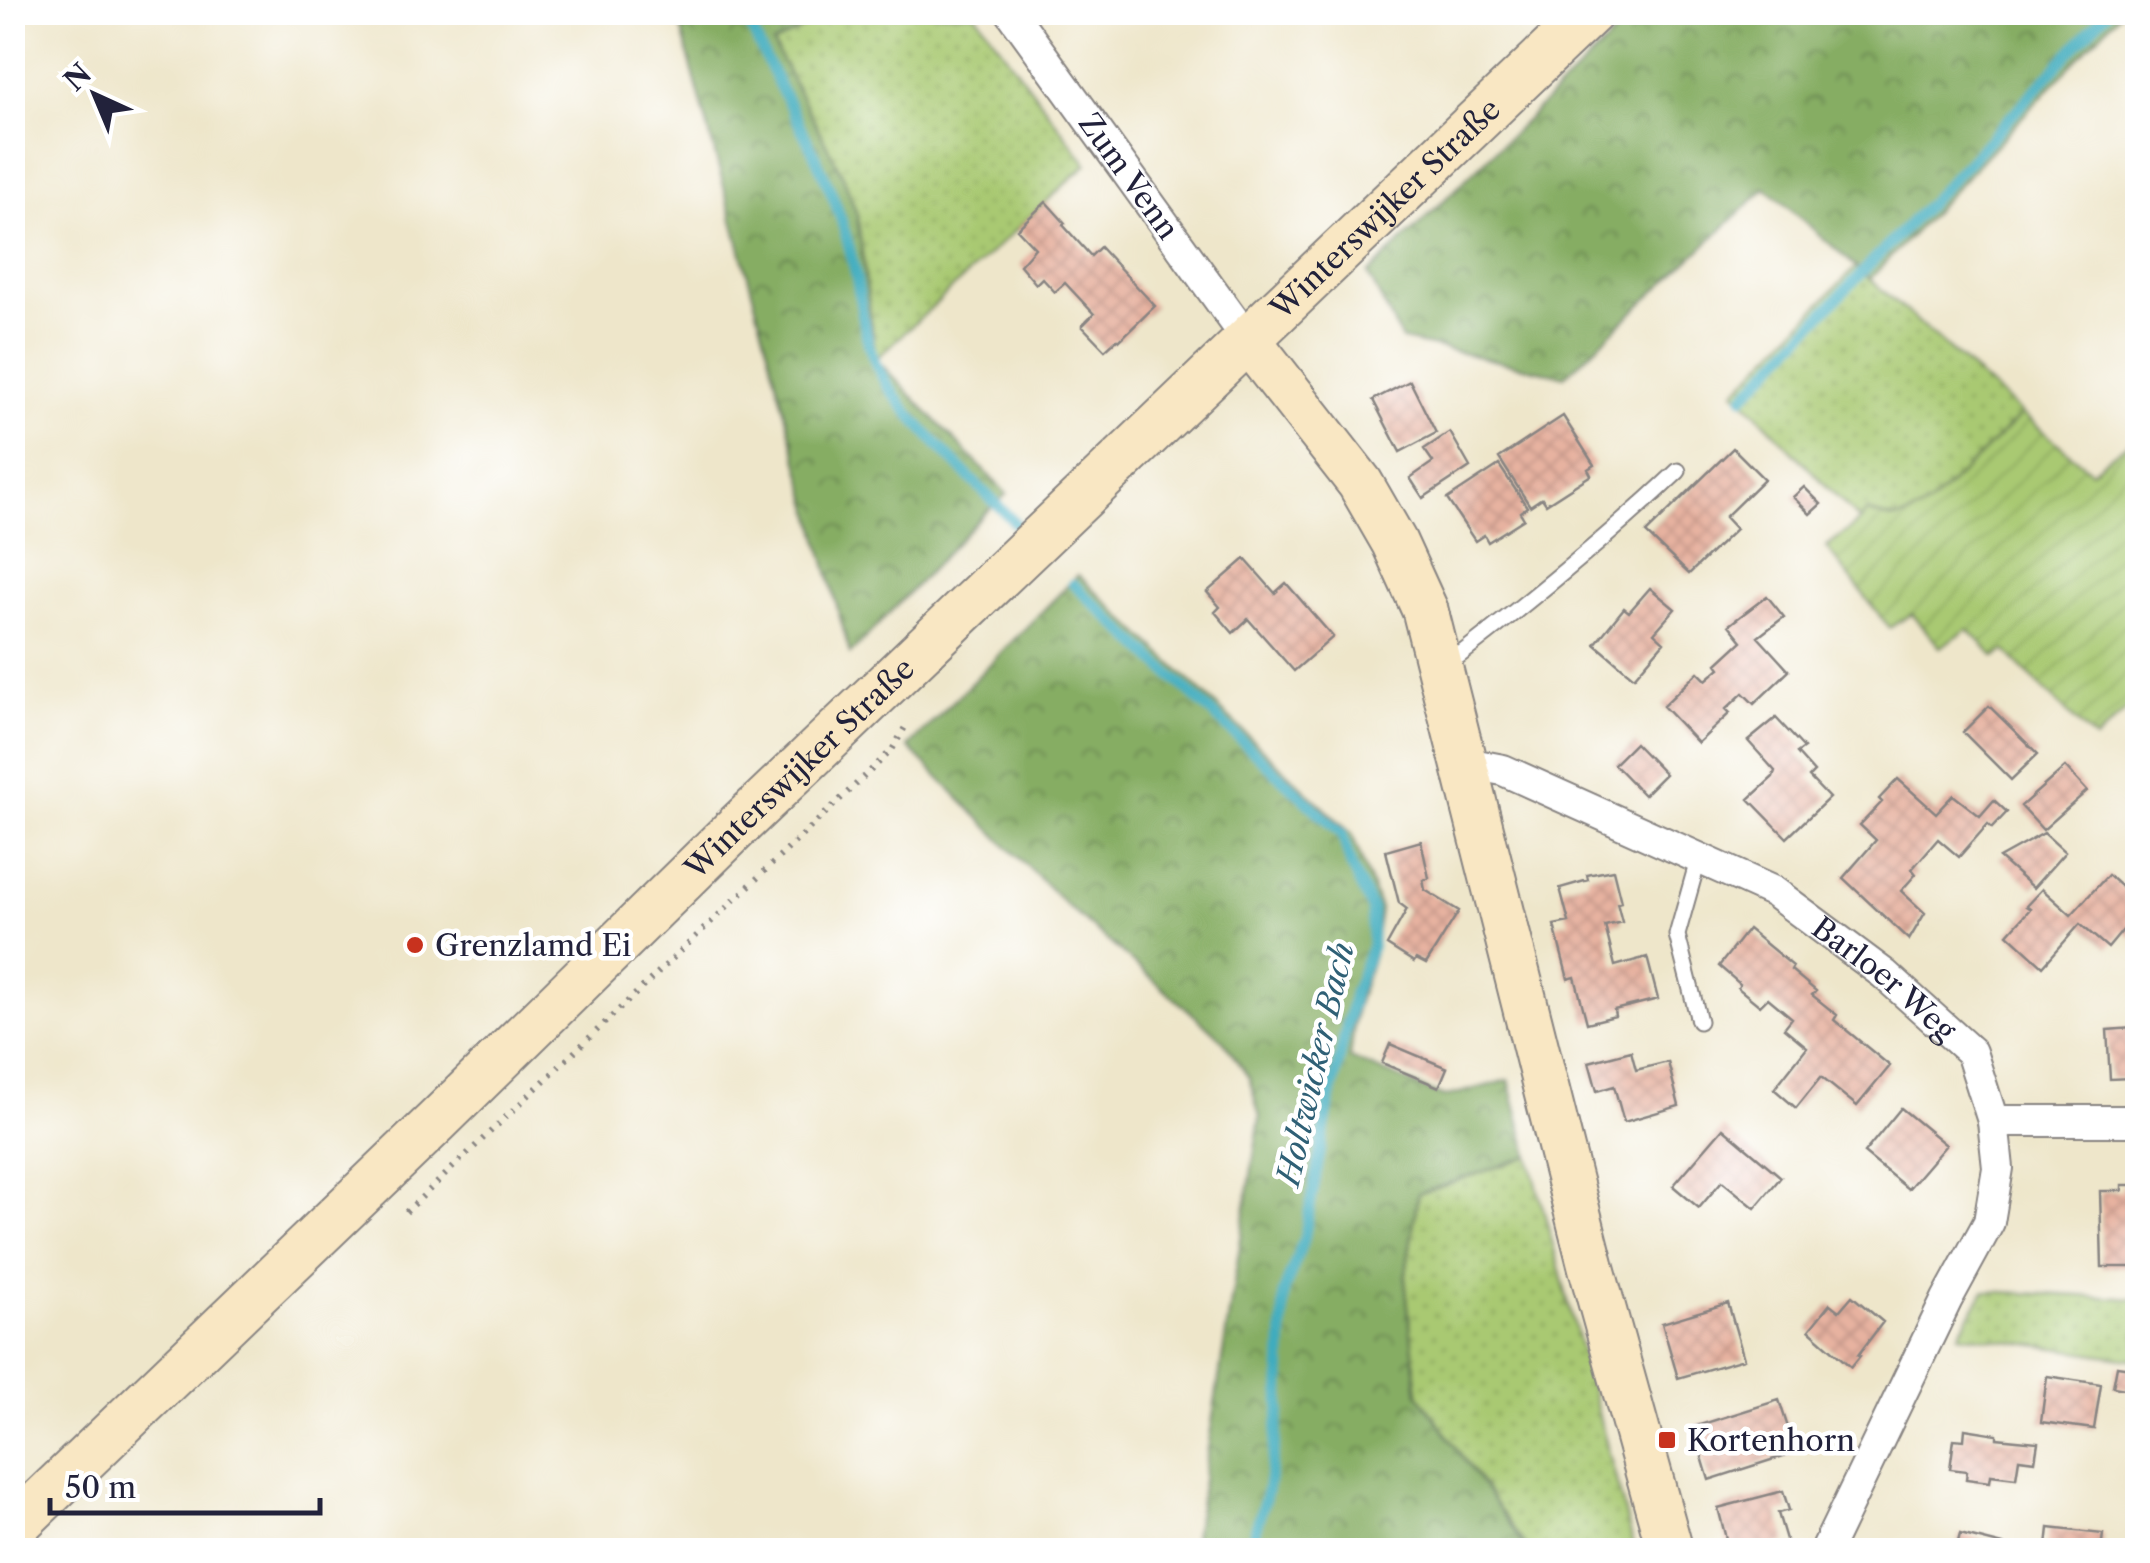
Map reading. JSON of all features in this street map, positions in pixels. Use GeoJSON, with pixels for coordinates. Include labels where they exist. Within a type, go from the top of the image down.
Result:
{"type":"FeatureCollection","features":[{"type":"Feature","properties":{"kind":"main road","name":"Winterswijker Straße"},"geometry":{"type":"LineString","coordinates":[[12,1529],[738,825],[1591,12]]}},
{"type":"Feature","properties":{"kind":"main road"},"geometry":{"type":"LineString","coordinates":[[1248,340],[1360,483],[1394,542],[1425,610],[1591,1266],[1670,1550]]}},
{"type":"Feature","properties":{"kind":"street","name":"Zum Venn"},"geometry":{"type":"LineString","coordinates":[[1011,12],[1248,340]]}},
{"type":"Feature","properties":{"kind":"street","name":"Barloer Weg"},"geometry":{"type":"LineString","coordinates":[[1466,763],[1503,770],[1774,892],[1884,974],[1971,1052],[1994,1120],[1998,1168],[1989,1222],[1947,1299],[1826,1550]]}},
{"type":"Feature","properties":{"kind":"street"},"geometry":{"type":"LineString","coordinates":[[1994,1120],[2138,1121]]}},
{"type":"Feature","properties":{"kind":"lane"},"geometry":{"type":"LineString","coordinates":[[1441,669],[1614,531],[1678,471]]}},
{"type":"Feature","properties":{"kind":"lane"},"geometry":{"type":"LineString","coordinates":[[1699,857],[1677,935],[1699,1021]]}},
{"type":"Feature","properties":{"kind":"green space"},"geometry":{"type":"Polygon","coordinates":[[[1637,12],[2120,13],[1870,279],[1766,188],[1565,376],[1402,340],[1368,274],[1637,12]]]}},
{"type":"Feature","properties":{"kind":"green space"},"geometry":{"type":"Polygon","coordinates":[[[677,13],[832,13],[773,44],[843,176],[857,215],[876,359],[1007,494],[850,654],[677,13]]]}},
{"type":"Feature","properties":{"kind":"green space"},"geometry":{"type":"Polygon","coordinates":[[[832,13],[975,13],[1087,164],[876,359],[857,215],[843,176],[773,44],[832,13]]]}},
{"type":"Feature","properties":{"kind":"green space"},"geometry":{"type":"Polygon","coordinates":[[[1856,267],[2022,414],[1929,505],[1899,518],[1867,511],[1860,521],[1735,391],[1856,267]]]}},
{"type":"Feature","properties":{"kind":"green space"},"geometry":{"type":"Polygon","coordinates":[[[2022,414],[2091,471],[2133,439],[2137,443],[2137,700],[2095,740],[2005,651],[1995,657],[1968,629],[1940,647],[1912,614],[1890,628],[1826,547],[1867,511],[1899,518],[1929,505],[2022,414]]]}},
{"type":"Feature","properties":{"kind":"green space"},"geometry":{"type":"Polygon","coordinates":[[[1078,575],[1352,834],[1380,909],[1373,956],[1356,1008],[1350,1058],[1444,1097],[1509,1080],[1529,1156],[1418,1194],[1405,1280],[1418,1394],[1528,1550],[1192,1550],[1260,1117],[1249,1078],[1222,1039],[1066,905],[908,747],[1078,575]]]}},
{"type":"Feature","properties":{"kind":"green space"},"geometry":{"type":"Polygon","coordinates":[[[1529,1156],[1635,1550],[1528,1550],[1418,1394],[1405,1280],[1418,1194],[1529,1156]]]}},
{"type":"Feature","properties":{"kind":"green space"},"geometry":{"type":"Polygon","coordinates":[[[1984,1291],[2137,1299],[2137,1360],[1959,1334],[1984,1291]]]}},
{"type":"Feature","properties":{"kind":"building"},"geometry":{"type":"Polygon","coordinates":[[[1046,202],[1091,256],[1100,247],[1155,306],[1105,350],[1082,326],[1094,314],[1065,283],[1055,292],[1042,278],[1036,284],[1020,265],[1035,248],[1017,229],[1046,202]]]}},
{"type":"Feature","properties":{"kind":"building"},"geometry":{"type":"Polygon","coordinates":[[[1410,381],[1436,433],[1400,452],[1373,400],[1410,381]]]}},
{"type":"Feature","properties":{"kind":"building"},"geometry":{"type":"Polygon","coordinates":[[[1563,416],[1594,465],[1588,469],[1591,475],[1546,504],[1542,498],[1530,506],[1499,458],[1563,416]]]}},
{"type":"Feature","properties":{"kind":"building"},"geometry":{"type":"Polygon","coordinates":[[[1450,432],[1470,467],[1423,498],[1410,478],[1433,462],[1424,449],[1450,432]]]}},
{"type":"Feature","properties":{"kind":"building"},"geometry":{"type":"Polygon","coordinates":[[[1733,448],[1764,479],[1725,517],[1736,529],[1689,574],[1646,533],[1733,448]]]}},
{"type":"Feature","properties":{"kind":"building"},"geometry":{"type":"Polygon","coordinates":[[[1499,465],[1527,507],[1520,512],[1524,519],[1488,542],[1484,535],[1475,541],[1447,499],[1499,465]]]}},
{"type":"Feature","properties":{"kind":"building"},"geometry":{"type":"Polygon","coordinates":[[[1804,487],[1821,504],[1810,514],[1793,497],[1804,487]]]}},
{"type":"Feature","properties":{"kind":"building"},"geometry":{"type":"Polygon","coordinates":[[[1245,559],[1275,593],[1286,583],[1333,637],[1294,671],[1248,619],[1233,633],[1215,612],[1220,607],[1207,592],[1245,559]]]}},
{"type":"Feature","properties":{"kind":"building"},"geometry":{"type":"Polygon","coordinates":[[[1650,588],[1675,609],[1654,633],[1664,642],[1634,677],[1595,644],[1624,608],[1629,612],[1650,588]]]}},
{"type":"Feature","properties":{"kind":"building"},"geometry":{"type":"Polygon","coordinates":[[[1767,596],[1784,617],[1758,637],[1789,671],[1754,704],[1743,693],[1726,709],[1730,713],[1698,743],[1663,706],[1698,672],[1706,680],[1720,668],[1717,664],[1742,641],[1729,625],[1767,596]]]}},
{"type":"Feature","properties":{"kind":"building"},"geometry":{"type":"Polygon","coordinates":[[[1989,706],[2038,754],[2011,780],[1963,732],[1989,706]]]}},
{"type":"Feature","properties":{"kind":"building"},"geometry":{"type":"Polygon","coordinates":[[[1776,718],[1804,748],[1797,753],[1814,772],[1809,777],[1829,798],[1787,838],[1749,799],[1775,771],[1748,741],[1776,718]]]}},
{"type":"Feature","properties":{"kind":"building"},"geometry":{"type":"Polygon","coordinates":[[[1635,743],[1665,774],[1644,795],[1614,764],[1635,743]]]}},
{"type":"Feature","properties":{"kind":"building"},"geometry":{"type":"Polygon","coordinates":[[[2065,767],[2087,791],[2043,830],[2021,806],[2065,767]]]}},
{"type":"Feature","properties":{"kind":"building"},"geometry":{"type":"Polygon","coordinates":[[[1898,779],[1936,813],[1953,795],[1980,816],[1994,800],[2007,812],[1992,828],[1988,824],[1959,857],[1938,839],[1912,869],[1916,874],[1901,891],[1925,913],[1909,940],[1843,878],[1876,840],[1860,825],[1898,779]]]}},
{"type":"Feature","properties":{"kind":"building"},"geometry":{"type":"Polygon","coordinates":[[[2044,833],[2065,852],[2033,888],[1999,858],[2044,833]]]}},
{"type":"Feature","properties":{"kind":"building"},"geometry":{"type":"Polygon","coordinates":[[[1421,841],[1429,878],[1423,880],[1425,890],[1459,911],[1426,964],[1416,959],[1414,962],[1387,945],[1407,909],[1399,903],[1386,851],[1421,841]]]}},
{"type":"Feature","properties":{"kind":"building"},"geometry":{"type":"Polygon","coordinates":[[[1613,870],[1622,922],[1605,926],[1615,966],[1647,957],[1658,999],[1614,1010],[1615,1016],[1587,1023],[1575,977],[1568,979],[1554,925],[1569,922],[1560,888],[1588,880],[1587,875],[1613,870]]]}},
{"type":"Feature","properties":{"kind":"building"},"geometry":{"type":"Polygon","coordinates":[[[2108,875],[2138,902],[2138,936],[2134,940],[2123,930],[2108,948],[2080,924],[2043,966],[2008,934],[2042,889],[2071,915],[2108,875]]]}},
{"type":"Feature","properties":{"kind":"building"},"geometry":{"type":"Polygon","coordinates":[[[1748,929],[1793,966],[1791,970],[1816,991],[1812,995],[1837,1015],[1834,1020],[1890,1066],[1857,1106],[1821,1077],[1796,1108],[1774,1089],[1807,1047],[1784,1028],[1792,1018],[1768,998],[1760,1006],[1719,966],[1748,929]]]}},
{"type":"Feature","properties":{"kind":"building"},"geometry":{"type":"Polygon","coordinates":[[[2133,1028],[2133,1033],[2138,1033],[2138,1085],[2130,1086],[2130,1078],[2110,1079],[2107,1030],[2133,1028]]]}},
{"type":"Feature","properties":{"kind":"building"},"geometry":{"type":"Polygon","coordinates":[[[1390,1044],[1447,1068],[1439,1087],[1382,1063],[1390,1044]]]}},
{"type":"Feature","properties":{"kind":"building"},"geometry":{"type":"Polygon","coordinates":[[[1631,1051],[1636,1070],[1668,1062],[1679,1106],[1624,1122],[1614,1086],[1597,1091],[1589,1062],[1631,1051]]]}},
{"type":"Feature","properties":{"kind":"building"},"geometry":{"type":"Polygon","coordinates":[[[1901,1108],[1946,1145],[1908,1189],[1864,1153],[1901,1108]]]}},
{"type":"Feature","properties":{"kind":"building"},"geometry":{"type":"Polygon","coordinates":[[[1723,1128],[1781,1177],[1755,1208],[1722,1181],[1699,1208],[1673,1186],[1723,1128]]]}},
{"type":"Feature","properties":{"kind":"building"},"geometry":{"type":"Polygon","coordinates":[[[2122,1185],[2138,1185],[2138,1267],[2102,1267],[2100,1191],[2122,1191],[2122,1185]]]}},
{"type":"Feature","properties":{"kind":"building"},"geometry":{"type":"Polygon","coordinates":[[[1852,1296],[1883,1322],[1851,1367],[1809,1330],[1830,1304],[1839,1311],[1852,1296]]]}},
{"type":"Feature","properties":{"kind":"building"},"geometry":{"type":"Polygon","coordinates":[[[1728,1303],[1744,1359],[1678,1378],[1662,1323],[1728,1303]]]}},
{"type":"Feature","properties":{"kind":"building"},"geometry":{"type":"Polygon","coordinates":[[[2117,1366],[2138,1369],[2138,1391],[2113,1387],[2117,1366]]]}},
{"type":"Feature","properties":{"kind":"building"},"geometry":{"type":"Polygon","coordinates":[[[2047,1376],[2101,1384],[2094,1429],[2041,1422],[2047,1376]]]}},
{"type":"Feature","properties":{"kind":"building"},"geometry":{"type":"Polygon","coordinates":[[[1779,1400],[1796,1452],[1709,1480],[1693,1427],[1779,1400]]]}},
{"type":"Feature","properties":{"kind":"building"},"geometry":{"type":"Polygon","coordinates":[[[1965,1429],[1997,1434],[1997,1438],[2038,1442],[2035,1461],[2019,1459],[2016,1478],[1991,1475],[1990,1482],[1966,1479],[1967,1471],[1950,1469],[1954,1439],[1964,1440],[1965,1429]]]}},
{"type":"Feature","properties":{"kind":"building"},"geometry":{"type":"Polygon","coordinates":[[[1783,1491],[1789,1510],[1778,1513],[1787,1543],[1760,1550],[1729,1550],[1718,1508],[1783,1491]]]}},
{"type":"Feature","properties":{"kind":"building"},"geometry":{"type":"Polygon","coordinates":[[[2049,1528],[2103,1534],[2101,1550],[2047,1546],[2049,1528]]]}},
{"type":"Feature","properties":{"kind":"building"},"geometry":{"type":"Polygon","coordinates":[[[1960,1534],[2019,1549],[2019,1550],[1956,1550],[1960,1534]]]}},
{"type":"Feature","properties":{"kind":"waterway","name":"Holtwicker Bach"},"geometry":{"type":"LineString","coordinates":[[744,12],[831,192],[849,246],[868,341],[879,371],[917,423],[1017,525]]}},
{"type":"Feature","properties":{"kind":"waterway"},"geometry":{"type":"LineString","coordinates":[[1743,397],[2107,12]]}},
{"type":"Feature","properties":{"kind":"waterway","name":"Holtwicker Bach"},"geometry":{"type":"LineString","coordinates":[[1073,584],[1342,834],[1352,869],[1372,909],[1372,945],[1354,993],[1304,1239],[1284,1291],[1280,1410],[1267,1492],[1249,1550]]}},
{"type":"Feature","properties":{"kind":"place","name":"Grenzlamd Ei"},"geometry":{"type":"Point","coordinates":[415,945]}},
{"type":"Feature","properties":{"kind":"place","name":"Kortenhorn"},"geometry":{"type":"Point","coordinates":[1667,1440]}}]}
